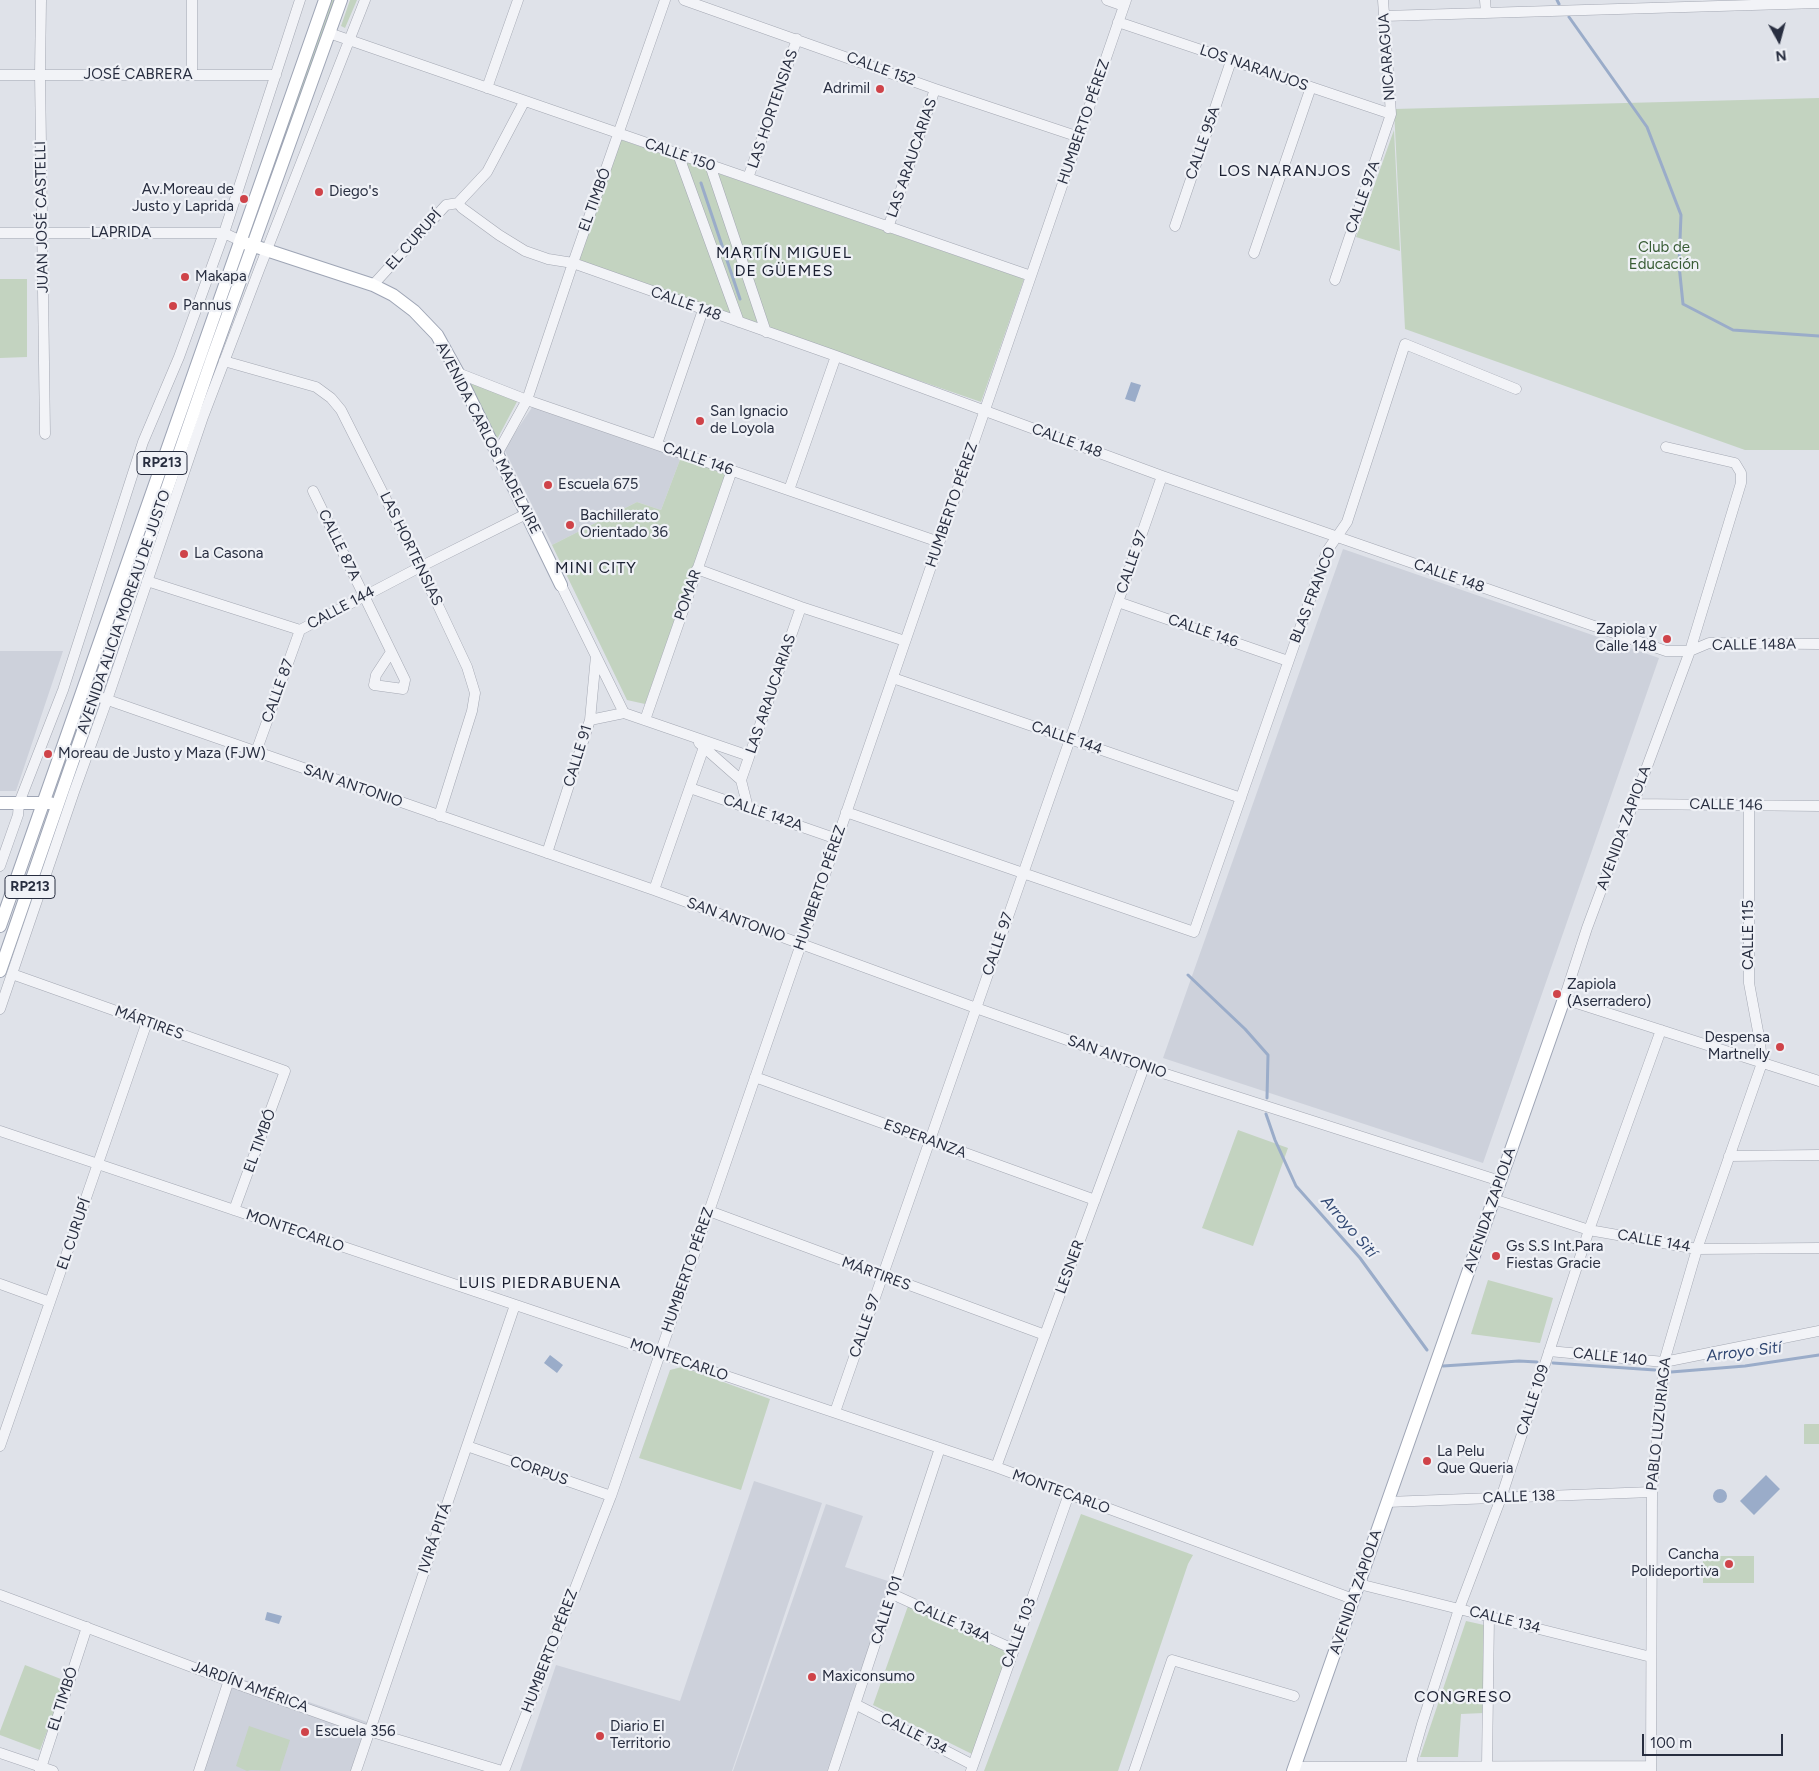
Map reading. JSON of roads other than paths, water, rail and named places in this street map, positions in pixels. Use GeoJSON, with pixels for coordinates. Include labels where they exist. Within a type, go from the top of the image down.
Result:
{"type":"FeatureCollection","features":[{"type":"Feature","properties":{"kind":"main road","name":"AVENIDA ALICIA MOREAU DE JUSTO"},"geometry":{"type":"LineString","coordinates":[[0,926],[43,803],[88,693],[246,243],[325,0]]}},
{"type":"Feature","properties":{"kind":"main road","name":"AVENIDA ALICIA MOREAU DE JUSTO"},"geometry":{"type":"LineString","coordinates":[[246,243],[341,0]]}},
{"type":"Feature","properties":{"kind":"main road","name":"AVENIDA CARLOS MADELAIRE"},"geometry":{"type":"LineString","coordinates":[[246,243],[374,285],[393,295],[414,311],[436,335],[458,374],[561,585]]}},
{"type":"Feature","properties":{"kind":"main road","name":"AVENIDA ALICIA MOREAU DE JUSTO"},"geometry":{"type":"LineString","coordinates":[[6,972],[59,803],[88,693]]}},
{"type":"Feature","properties":{"kind":"main road"},"geometry":{"type":"LineString","coordinates":[[0,803],[59,803]]}},
{"type":"Feature","properties":{"kind":"main road","name":"AVENIDA ZAPIOLA"},"geometry":{"type":"LineString","coordinates":[[1294,1769],[1564,999]]}},
{"type":"Feature","properties":{"kind":"street","name":"JUAN JOSÉ CASTELLI"},"geometry":{"type":"LineString","coordinates":[[41,0],[40,74],[45,434]]}},
{"type":"Feature","properties":{"kind":"street"},"geometry":{"type":"LineString","coordinates":[[192,0],[192,75]]}},
{"type":"Feature","properties":{"kind":"street"},"geometry":{"type":"LineString","coordinates":[[0,866],[18,816],[19,803],[63,690],[143,442],[179,357],[224,233],[300,0]]}},
{"type":"Feature","properties":{"kind":"street"},"geometry":{"type":"LineString","coordinates":[[0,1009],[6,972],[107,700],[200,426],[365,0]]}},
{"type":"Feature","properties":{"kind":"street"},"geometry":{"type":"LineString","coordinates":[[487,88],[518,0]]}},
{"type":"Feature","properties":{"kind":"street","name":"EL TIMBÓ"},"geometry":{"type":"LineString","coordinates":[[528,400],[573,263],[665,0]]}},
{"type":"Feature","properties":{"kind":"street","name":"CALLE 152"},"geometry":{"type":"LineString","coordinates":[[684,0],[935,89],[1079,137]]}},
{"type":"Feature","properties":{"kind":"street"},"geometry":{"type":"LineString","coordinates":[[1107,0],[1125,3]]}},
{"type":"Feature","properties":{"kind":"street","name":"NICARAGUA"},"geometry":{"type":"LineString","coordinates":[[1383,0],[1391,114]]}},
{"type":"Feature","properties":{"kind":"street"},"geometry":{"type":"LineString","coordinates":[[1485,0],[1486,13]]}},
{"type":"Feature","properties":{"kind":"street","name":"HUMBERTO PÉREZ"},"geometry":{"type":"LineString","coordinates":[[503,1771],[611,1496],[1125,3]]}},
{"type":"Feature","properties":{"kind":"street"},"geometry":{"type":"LineString","coordinates":[[1384,16],[1486,13],[1601,4],[1819,3]]}},
{"type":"Feature","properties":{"kind":"street","name":"LOS NARANJOS"},"geometry":{"type":"LineString","coordinates":[[1118,22],[1391,114]]}},
{"type":"Feature","properties":{"kind":"street","name":"CALLE 150"},"geometry":{"type":"LineString","coordinates":[[329,33],[1031,276]]}},
{"type":"Feature","properties":{"kind":"street","name":"LAS HORTENSIAS"},"geometry":{"type":"LineString","coordinates":[[748,178],[797,39]]}},
{"type":"Feature","properties":{"kind":"street","name":"CALLE 95A"},"geometry":{"type":"LineString","coordinates":[[1175,226],[1231,60]]}},
{"type":"Feature","properties":{"kind":"street","name":"JOSÉ CABRERA"},"geometry":{"type":"LineString","coordinates":[[0,75],[276,75]]}},
{"type":"Feature","properties":{"kind":"street"},"geometry":{"type":"LineString","coordinates":[[1254,253],[1311,87]]}},
{"type":"Feature","properties":{"kind":"street","name":"LAS ARAUCARIAS"},"geometry":{"type":"LineString","coordinates":[[888,228],[935,89]]}},
{"type":"Feature","properties":{"kind":"street","name":"EL CURUPÍ"},"geometry":{"type":"LineString","coordinates":[[374,285],[446,205],[458,203],[487,172],[524,102]]}},
{"type":"Feature","properties":{"kind":"street","name":"CALLE 97A"},"geometry":{"type":"LineString","coordinates":[[1335,280],[1391,114]]}},
{"type":"Feature","properties":{"kind":"street"},"geometry":{"type":"LineString","coordinates":[[678,154],[739,322]]}},
{"type":"Feature","properties":{"kind":"street"},"geometry":{"type":"LineString","coordinates":[[710,165],[766,332]]}},
{"type":"Feature","properties":{"kind":"street","name":"CALLE 148"},"geometry":{"type":"LineString","coordinates":[[458,203],[499,235],[526,251],[548,259],[573,263],[836,356],[1162,476],[1666,651],[1690,651]]}},
{"type":"Feature","properties":{"kind":"street","name":"LAPRIDA"},"geometry":{"type":"LineString","coordinates":[[0,233],[224,233],[246,243]]}},
{"type":"Feature","properties":{"kind":"street"},"geometry":{"type":"LineString","coordinates":[[657,444],[703,310]]}},
{"type":"Feature","properties":{"kind":"street","name":"BLAS FRANCO"},"geometry":{"type":"LineString","coordinates":[[1023,873],[1194,932],[1327,551],[1347,522],[1405,344],[1516,389]]}},
{"type":"Feature","properties":{"kind":"street"},"geometry":{"type":"LineString","coordinates":[[789,490],[836,356]]}},
{"type":"Feature","properties":{"kind":"street","name":"LAS HORTENSIAS"},"geometry":{"type":"LineString","coordinates":[[224,361],[316,387],[331,398],[341,410],[420,566],[467,667],[475,693],[472,711],[439,816]]}},
{"type":"Feature","properties":{"kind":"street","name":"CALLE 146"},"geometry":{"type":"LineString","coordinates":[[458,374],[939,542]]}},
{"type":"Feature","properties":{"kind":"street"},"geometry":{"type":"LineString","coordinates":[[497,454],[528,400]]}},
{"type":"Feature","properties":{"kind":"street","name":"AVENIDA ZAPIOLA"},"geometry":{"type":"LineString","coordinates":[[1564,999],[1587,928],[1690,651],[1741,483],[1741,473],[1735,463],[1666,447]]}},
{"type":"Feature","properties":{"kind":"street","name":"POMAR"},"geometry":{"type":"LineString","coordinates":[[645,720],[732,470]]}},
{"type":"Feature","properties":{"kind":"street","name":"CALLE 97"},"geometry":{"type":"LineString","coordinates":[[835,1412],[1162,476]]}},
{"type":"Feature","properties":{"kind":"street","name":"CALLE 87A"},"geometry":{"type":"LineString","coordinates":[[313,491],[391,652]]}},
{"type":"Feature","properties":{"kind":"street","name":"CALLE 144"},"geometry":{"type":"LineString","coordinates":[[147,581],[300,630],[420,566],[526,514]]}},
{"type":"Feature","properties":{"kind":"street"},"geometry":{"type":"LineString","coordinates":[[698,569],[801,607],[905,641]]}},
{"type":"Feature","properties":{"kind":"street","name":"AVENIDA CARLOS MADELAIRE"},"geometry":{"type":"LineString","coordinates":[[561,585],[624,713]]}},
{"type":"Feature","properties":{"kind":"street","name":"CALLE 146"},"geometry":{"type":"LineString","coordinates":[[1118,602],[1288,661]]}},
{"type":"Feature","properties":{"kind":"street","name":"LAS ARAUCARIAS"},"geometry":{"type":"LineString","coordinates":[[741,780],[801,607]]}},
{"type":"Feature","properties":{"kind":"street","name":"CALLE 87"},"geometry":{"type":"LineString","coordinates":[[256,752],[300,630]]}},
{"type":"Feature","properties":{"kind":"street","name":"CALLE 148A"},"geometry":{"type":"LineString","coordinates":[[1690,651],[1709,644],[1819,644]]}},
{"type":"Feature","properties":{"kind":"street","name":"CALLE 91"},"geometry":{"type":"LineString","coordinates":[[547,853],[590,720],[596,656]]}},
{"type":"Feature","properties":{"kind":"street","name":"CALLE 144"},"geometry":{"type":"LineString","coordinates":[[892,678],[1241,798]]}},
{"type":"Feature","properties":{"kind":"street","name":"SAN ANTONIO"},"geometry":{"type":"LineString","coordinates":[[88,693],[654,890],[976,1008],[1144,1066],[1500,1181]]}},
{"type":"Feature","properties":{"kind":"street"},"geometry":{"type":"LineString","coordinates":[[590,720],[624,713],[749,756]]}},
{"type":"Feature","properties":{"kind":"street"},"geometry":{"type":"LineString","coordinates":[[693,737],[741,780],[748,808]]}},
{"type":"Feature","properties":{"kind":"street"},"geometry":{"type":"LineString","coordinates":[[654,890],[704,747]]}},
{"type":"Feature","properties":{"kind":"street","name":"CALLE 142A"},"geometry":{"type":"LineString","coordinates":[[690,788],[837,839]]}},
{"type":"Feature","properties":{"kind":"street","name":"CALLE 146"},"geometry":{"type":"LineString","coordinates":[[1634,804],[1819,806]]}},
{"type":"Feature","properties":{"kind":"street","name":"CALLE 115"},"geometry":{"type":"LineString","coordinates":[[1749,805],[1748,983],[1760,1042],[1762,1063]]}},
{"type":"Feature","properties":{"kind":"street"},"geometry":{"type":"LineString","coordinates":[[846,812],[1023,873]]}},
{"type":"Feature","properties":{"kind":"street","name":"MÁRTIRES"},"geometry":{"type":"LineString","coordinates":[[6,972],[286,1071]]}},
{"type":"Feature","properties":{"kind":"street"},"geometry":{"type":"LineString","coordinates":[[1564,999],[1819,1081]]}},
{"type":"Feature","properties":{"kind":"street","name":"EL CURUPÍ"},"geometry":{"type":"LineString","coordinates":[[1,1443],[147,1022]]}},
{"type":"Feature","properties":{"kind":"street","name":"CALLE 109"},"geometry":{"type":"LineString","coordinates":[[1411,1769],[1422,1724],[1459,1609],[1501,1498],[1588,1230],[1661,1030]]}},
{"type":"Feature","properties":{"kind":"street","name":"PABLO LUZURIAGA"},"geometry":{"type":"LineString","coordinates":[[1651,1768],[1652,1492],[1664,1362],[1696,1249],[1762,1063]]}},
{"type":"Feature","properties":{"kind":"street","name":"LESNER"},"geometry":{"type":"LineString","coordinates":[[996,1467],[1144,1066]]}},
{"type":"Feature","properties":{"kind":"street","name":"EL TIMBÓ"},"geometry":{"type":"LineString","coordinates":[[234,1210],[286,1071]]}},
{"type":"Feature","properties":{"kind":"street","name":"ESPERANZA"},"geometry":{"type":"LineString","coordinates":[[755,1077],[1095,1200]]}},
{"type":"Feature","properties":{"kind":"street","name":"MONTECARLO"},"geometry":{"type":"LineString","coordinates":[[0,1131],[996,1467],[1354,1598]]}},
{"type":"Feature","properties":{"kind":"street"},"geometry":{"type":"LineString","coordinates":[[1729,1156],[1819,1154]]}},
{"type":"Feature","properties":{"kind":"street","name":"CALLE 144"},"geometry":{"type":"LineString","coordinates":[[1494,1199],[1588,1230],[1696,1249],[1819,1248]]}},
{"type":"Feature","properties":{"kind":"street","name":"MÁRTIRES"},"geometry":{"type":"LineString","coordinates":[[709,1211],[1045,1336]]}},
{"type":"Feature","properties":{"kind":"street"},"geometry":{"type":"LineString","coordinates":[[0,1284],[50,1302]]}},
{"type":"Feature","properties":{"kind":"street","name":"IVIRÁ PITÁ"},"geometry":{"type":"LineString","coordinates":[[356,1771],[515,1305]]}},
{"type":"Feature","properties":{"kind":"street","name":"CALLE 140"},"geometry":{"type":"LineString","coordinates":[[1548,1351],[1664,1362],[1819,1331]]}},
{"type":"Feature","properties":{"kind":"street","name":"CORPUS"},"geometry":{"type":"LineString","coordinates":[[467,1446],[611,1496]]}},
{"type":"Feature","properties":{"kind":"street","name":"CALLE 101"},"geometry":{"type":"LineString","coordinates":[[833,1771],[940,1448]]}},
{"type":"Feature","properties":{"kind":"street","name":"CALLE 138"},"geometry":{"type":"LineString","coordinates":[[1387,1502],[1652,1492]]}},
{"type":"Feature","properties":{"kind":"street","name":"CALLE 103"},"geometry":{"type":"LineString","coordinates":[[972,1768],[1069,1494]]}},
{"type":"Feature","properties":{"kind":"street","name":"CALLE 134"},"geometry":{"type":"LineString","coordinates":[[1359,1584],[1651,1657]]}},
{"type":"Feature","properties":{"kind":"street","name":"CALLE 134A"},"geometry":{"type":"LineString","coordinates":[[892,1594],[1013,1649]]}},
{"type":"Feature","properties":{"kind":"street","name":"JARDÍN AMÉRICA"},"geometry":{"type":"LineString","coordinates":[[0,1595],[369,1731],[503,1771]]}},
{"type":"Feature","properties":{"kind":"street"},"geometry":{"type":"LineString","coordinates":[[1487,1766],[1489,1616]]}},
{"type":"Feature","properties":{"kind":"street","name":"EL TIMBÓ"},"geometry":{"type":"LineString","coordinates":[[41,1769],[87,1627]]}},
{"type":"Feature","properties":{"kind":"street"},"geometry":{"type":"LineString","coordinates":[[1134,1771],[1172,1660],[1294,1696]]}},
{"type":"Feature","properties":{"kind":"street"},"geometry":{"type":"LineString","coordinates":[[199,1771],[229,1680]]}},
{"type":"Feature","properties":{"kind":"street","name":"CALLE 134"},"geometry":{"type":"LineString","coordinates":[[855,1704],[972,1768]]}},
{"type":"Feature","properties":{"kind":"street"},"geometry":{"type":"LineString","coordinates":[[0,1753],[41,1769],[53,1771]]}},
{"type":"Feature","properties":{"kind":"street"},"geometry":{"type":"LineString","coordinates":[[1294,1769],[1411,1769],[1487,1766],[1651,1768]]}},
{"type":"Feature","properties":{"kind":"water"},"geometry":{"type":"Polygon","coordinates":[[[1131,382],[1141,385],[1135,402],[1125,399],[1131,382]]]}},
{"type":"Feature","properties":{"kind":"water"},"geometry":{"type":"Polygon","coordinates":[[[550,1355],[563,1365],[557,1373],[544,1363],[550,1355]]]}},
{"type":"Feature","properties":{"kind":"water"},"geometry":{"type":"Polygon","coordinates":[[[1766,1475],[1780,1489],[1754,1515],[1740,1501],[1766,1475]]]}},
{"type":"Feature","properties":{"kind":"water"},"geometry":{"type":"Polygon","coordinates":[[[1717,1489],[1723,1489],[1727,1496],[1723,1503],[1717,1503],[1713,1499],[1713,1493],[1717,1489]]]}},
{"type":"Feature","properties":{"kind":"water"},"geometry":{"type":"Polygon","coordinates":[[[267,1612],[282,1616],[279,1624],[265,1620],[267,1612]]]}},
{"type":"Feature","properties":{"kind":"waterway"},"geometry":{"type":"LineString","coordinates":[[1557,0],[1559,4]]}},
{"type":"Feature","properties":{"kind":"waterway"},"geometry":{"type":"LineString","coordinates":[[1569,17],[1647,127],[1681,215],[1679,265],[1683,304],[1733,330],[1819,336]]}},
{"type":"Feature","properties":{"kind":"waterway","name":"Arroyo Sití"},"geometry":{"type":"LineString","coordinates":[[701,183],[740,299]]}},
{"type":"Feature","properties":{"kind":"waterway","name":"Arroyo Sití"},"geometry":{"type":"LineString","coordinates":[[1188,975],[1245,1029],[1268,1055],[1267,1098]]}},
{"type":"Feature","properties":{"kind":"waterway","name":"Arroyo Sití"},"geometry":{"type":"LineString","coordinates":[[1266,1114],[1275,1140],[1296,1186],[1360,1258],[1427,1350]]}},
{"type":"Feature","properties":{"kind":"waterway","name":"Arroyo Sití"},"geometry":{"type":"LineString","coordinates":[[1671,1372],[1745,1366],[1819,1355]]}},
{"type":"Feature","properties":{"kind":"waterway","name":"Arroyo Sití"},"geometry":{"type":"LineString","coordinates":[[1443,1366],[1519,1361],[1537,1362]]}},
{"type":"Feature","properties":{"kind":"waterway","name":"Arroyo Sití"},"geometry":{"type":"LineString","coordinates":[[1553,1363],[1655,1370]]}},
{"type":"Feature","properties":{"kind":"place","name":"Adrimil"},"geometry":{"type":"Point","coordinates":[880,89]}},
{"type":"Feature","properties":{"kind":"place","name":"Diego's"},"geometry":{"type":"Point","coordinates":[319,192]}},
{"type":"Feature","properties":{"kind":"place","name":"Av.Moreau de Justo y Laprida"},"geometry":{"type":"Point","coordinates":[244,199]}},
{"type":"Feature","properties":{"kind":"place","name":"Makapa"},"geometry":{"type":"Point","coordinates":[185,277]}},
{"type":"Feature","properties":{"kind":"place","name":"Pannus"},"geometry":{"type":"Point","coordinates":[173,306]}},
{"type":"Feature","properties":{"kind":"place","name":"San Ignacio de Loyola"},"geometry":{"type":"Point","coordinates":[700,421]}},
{"type":"Feature","properties":{"kind":"place","name":"Escuela 675"},"geometry":{"type":"Point","coordinates":[548,485]}},
{"type":"Feature","properties":{"kind":"place","name":"Bachillerato Orientado 36"},"geometry":{"type":"Point","coordinates":[570,525]}},
{"type":"Feature","properties":{"kind":"place","name":"La Casona"},"geometry":{"type":"Point","coordinates":[184,554]}},
{"type":"Feature","properties":{"kind":"place","name":"Zapiola y Calle 148"},"geometry":{"type":"Point","coordinates":[1667,639]}},
{"type":"Feature","properties":{"kind":"place","name":"Moreau de Justo y Maza (FJW)"},"geometry":{"type":"Point","coordinates":[48,754]}},
{"type":"Feature","properties":{"kind":"place","name":"Zapiola (Aserradero)"},"geometry":{"type":"Point","coordinates":[1557,994]}},
{"type":"Feature","properties":{"kind":"place","name":"Despensa Martnelly"},"geometry":{"type":"Point","coordinates":[1780,1047]}},
{"type":"Feature","properties":{"kind":"place","name":"Gs S.S Int.Para Fiestas Gracie"},"geometry":{"type":"Point","coordinates":[1496,1256]}},
{"type":"Feature","properties":{"kind":"place","name":"La Pelu Que Queria"},"geometry":{"type":"Point","coordinates":[1427,1461]}},
{"type":"Feature","properties":{"kind":"place","name":"Cancha Polideportiva"},"geometry":{"type":"Point","coordinates":[1729,1564]}},
{"type":"Feature","properties":{"kind":"place","name":"Maxiconsumo"},"geometry":{"type":"Point","coordinates":[812,1677]}},
{"type":"Feature","properties":{"kind":"place","name":"Escuela 356"},"geometry":{"type":"Point","coordinates":[305,1732]}},
{"type":"Feature","properties":{"kind":"place","name":"Diario El Territorio"},"geometry":{"type":"Point","coordinates":[600,1736]}},
{"type":"Feature","properties":{"kind":"district","name":"LOS NARANJOS"},"geometry":{"type":"Point","coordinates":[1285,171]}},
{"type":"Feature","properties":{"kind":"district","name":"MARTÍN MIGUEL DE GÜEMES"},"geometry":{"type":"Point","coordinates":[784,262]}},
{"type":"Feature","properties":{"kind":"district","name":"MINI CITY"},"geometry":{"type":"Point","coordinates":[596,568]}},
{"type":"Feature","properties":{"kind":"district","name":"LUIS PIEDRABUENA"},"geometry":{"type":"Point","coordinates":[540,1283]}},
{"type":"Feature","properties":{"kind":"district","name":"CONGRESO"},"geometry":{"type":"Point","coordinates":[1463,1697]}},
{"type":"Feature","properties":{"kind":"park label","name":"Club de Educación"},"geometry":{"type":"Point","coordinates":[1664,256]}}]}
